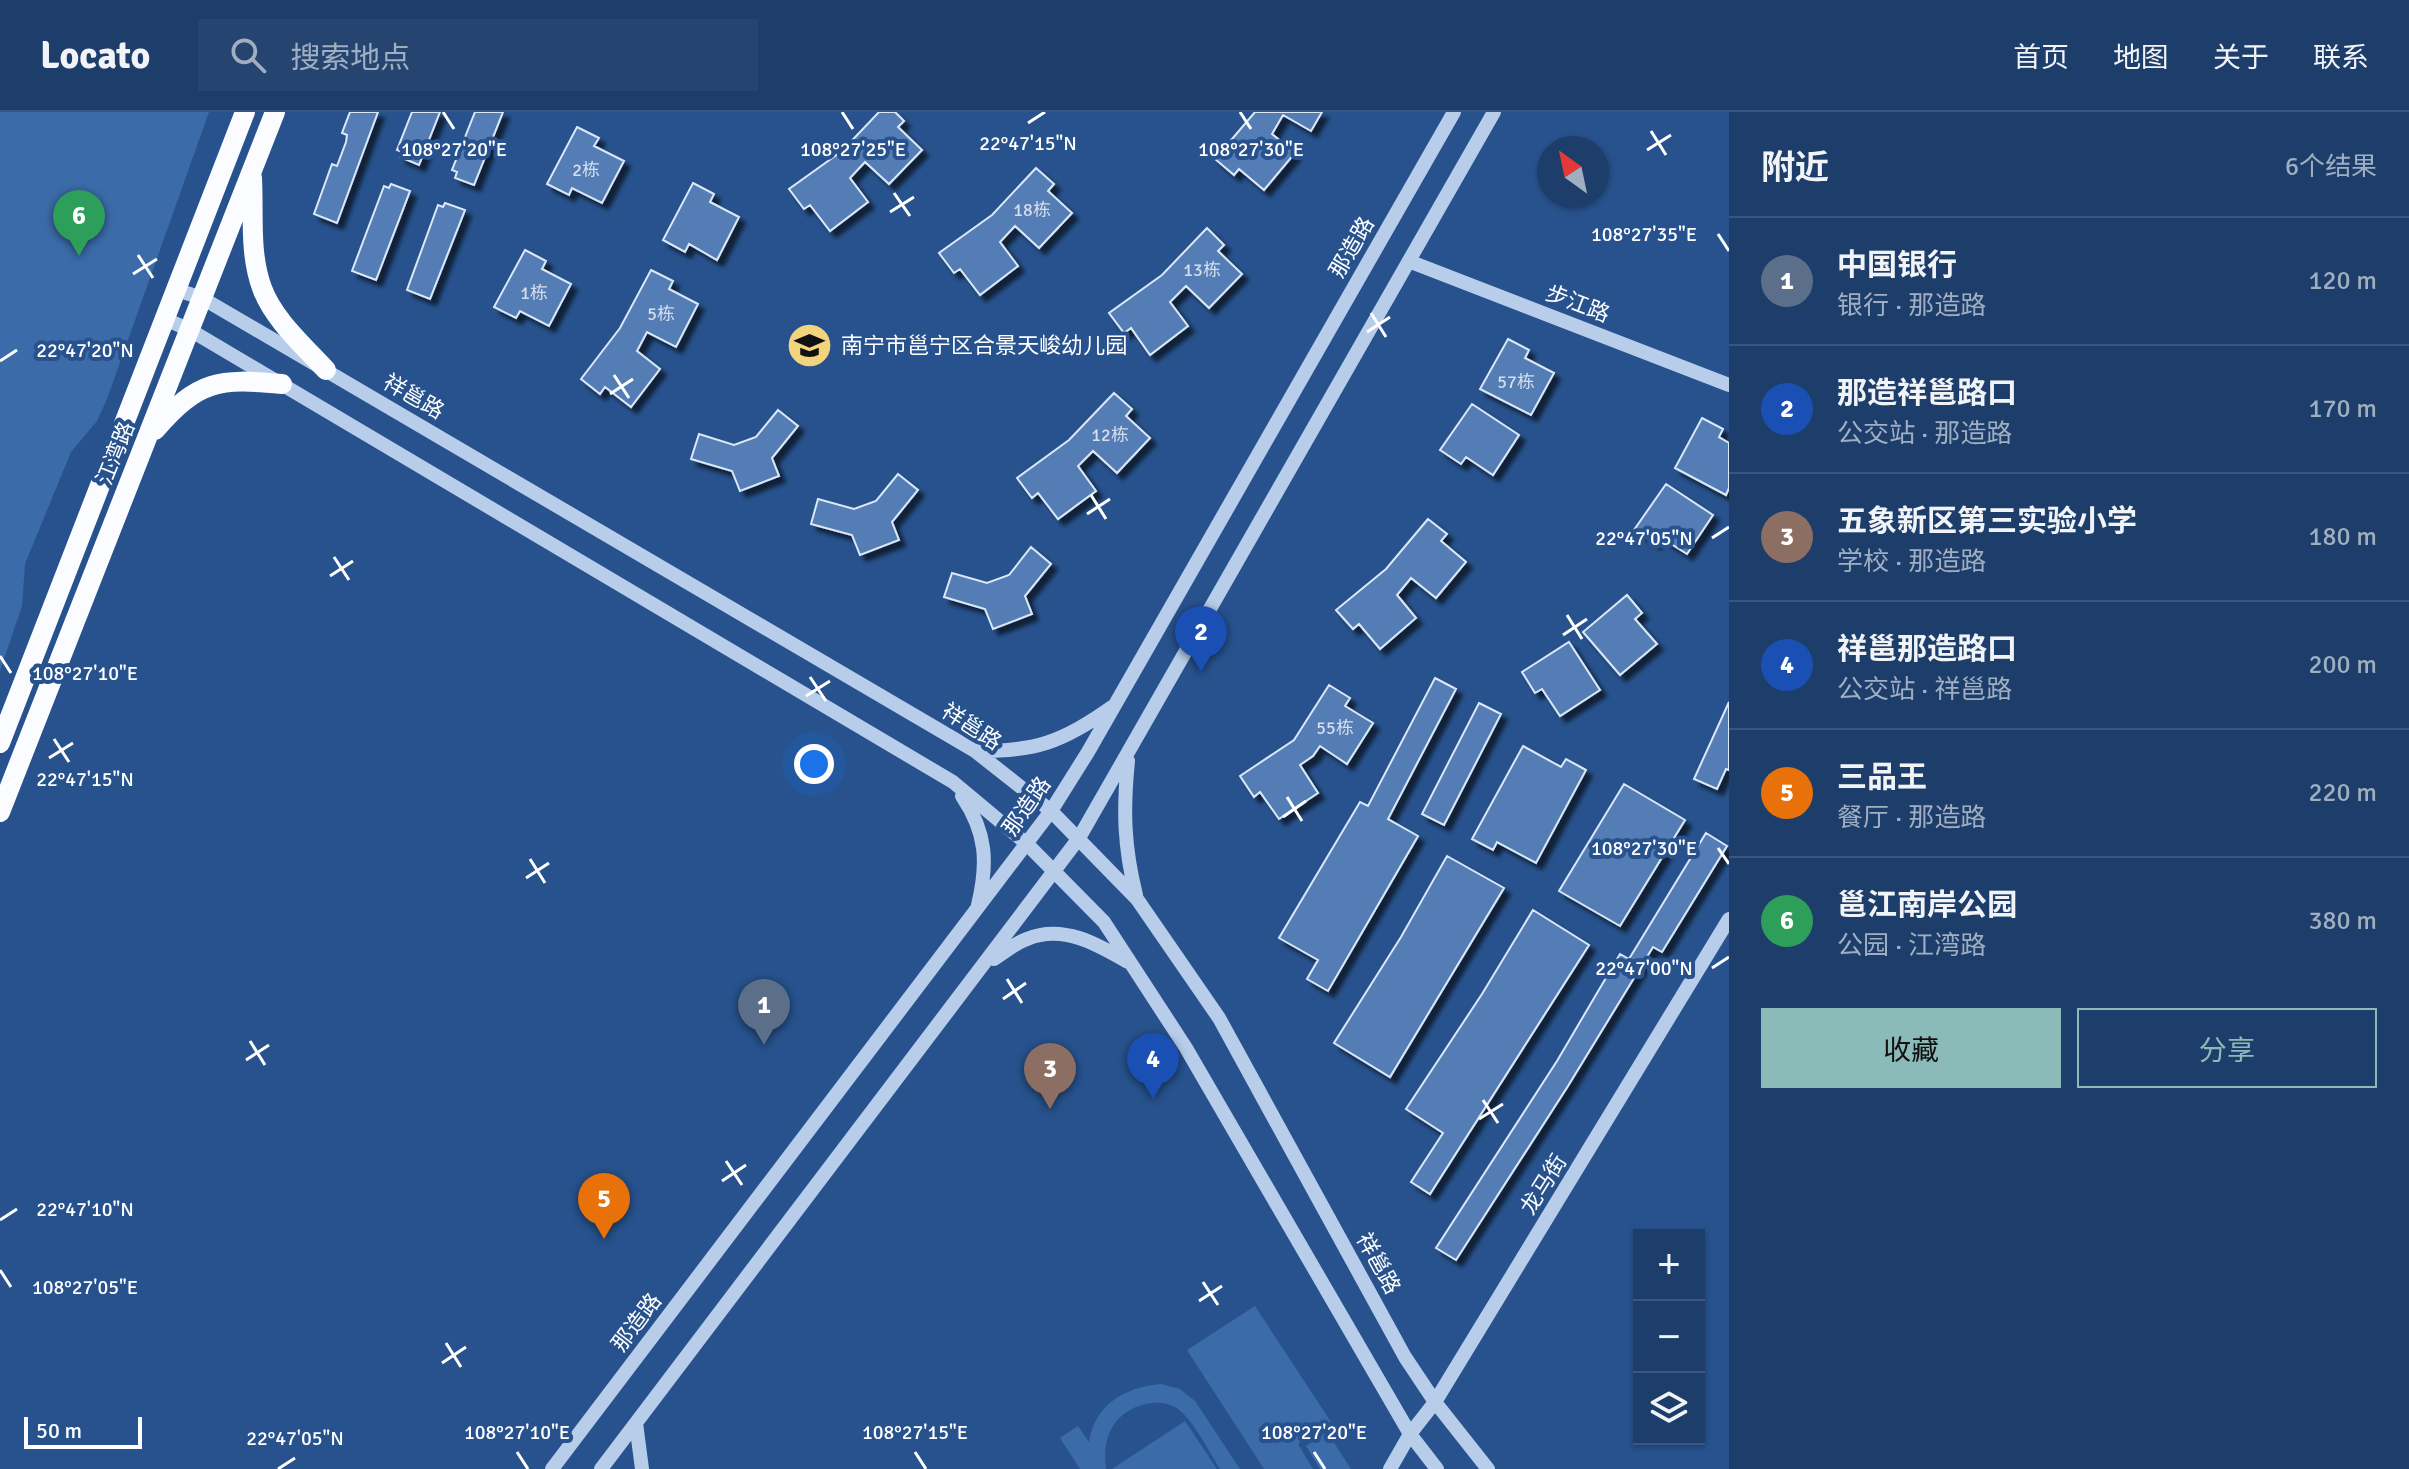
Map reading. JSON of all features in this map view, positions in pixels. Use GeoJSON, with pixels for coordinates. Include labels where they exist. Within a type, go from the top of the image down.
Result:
{"type":"FeatureCollection","features":[{"type":"Feature","properties":{"kind":"main road","name":"江湾路"},"geometry":{"type":"LineString","coordinates":[[0,743],[245,112]]}},
{"type":"Feature","properties":{"kind":"main road","name":"江湾路"},"geometry":{"type":"LineString","coordinates":[[0,812],[275,112]]}},
{"type":"Feature","properties":{"kind":"main road"},"geometry":{"type":"LineString","coordinates":[[251,172],[253,245],[262,289],[281,320],[326,370]]}},
{"type":"Feature","properties":{"kind":"main road"},"geometry":{"type":"LineString","coordinates":[[147,439],[169,413],[192,394],[211,384],[242,380],[282,384]]}},
{"type":"Feature","properties":{"kind":"street","name":"那造路"},"geometry":{"type":"LineString","coordinates":[[552,1469],[1051,811],[1116,705],[1454,112]]}},
{"type":"Feature","properties":{"kind":"street"},"geometry":{"type":"LineString","coordinates":[[601,1469],[1079,838],[1494,112]]}},
{"type":"Feature","properties":{"kind":"street","name":"步江路"},"geometry":{"type":"LineString","coordinates":[[1411,262],[1729,385]]}},
{"type":"Feature","properties":{"kind":"street","name":"祥邕路"},"geometry":{"type":"LineString","coordinates":[[177,290],[202,298],[975,751],[1051,811],[1137,899],[1219,1018],[1405,1357],[1435,1402],[1488,1469]]}},
{"type":"Feature","properties":{"kind":"street"},"geometry":{"type":"LineString","coordinates":[[165,319],[190,330],[282,384],[953,782],[1027,844],[1104,922],[1132,964],[1186,1048],[1410,1434],[1437,1469]]}},
{"type":"Feature","properties":{"kind":"street"},"geometry":{"type":"LineString","coordinates":[[975,751],[1007,752],[1047,745],[1083,728],[1116,705]]}},
{"type":"Feature","properties":{"kind":"street"},"geometry":{"type":"LineString","coordinates":[[1128,756],[1124,820],[1127,858],[1137,899]]}},
{"type":"Feature","properties":{"kind":"street"},"geometry":{"type":"LineString","coordinates":[[953,782],[973,812],[983,843],[985,875],[977,910]]}},
{"type":"Feature","properties":{"kind":"street","name":"龙马街"},"geometry":{"type":"LineString","coordinates":[[1390,1469],[1410,1434],[1435,1402],[1729,919]]}},
{"type":"Feature","properties":{"kind":"street"},"geometry":{"type":"LineString","coordinates":[[984,966],[1026,939],[1059,932],[1095,943],[1132,964]]}},
{"type":"Feature","properties":{"kind":"street"},"geometry":{"type":"LineString","coordinates":[[636,1423],[642,1469]]}},
{"type":"Feature","properties":{"kind":"shaded area"},"geometry":{"type":"Polygon","coordinates":[[[0,112],[209,112],[107,399],[97,421],[71,452],[25,564],[22,606],[0,671],[0,112]]]}},
{"type":"Feature","properties":{"kind":"shaded area"},"geometry":{"type":"Polygon","coordinates":[[[1255,1306],[1331,1422],[1298,1444],[1313,1469],[1264,1469],[1187,1350],[1255,1306]]]}},
{"type":"Feature","properties":{"kind":"shaded area"},"geometry":{"type":"Polygon","coordinates":[[[1161,1384],[1180,1389],[1195,1401],[1240,1469],[1220,1469],[1200,1435],[1175,1407],[1149,1403],[1125,1413],[1110,1431],[1105,1453],[1106,1469],[1080,1469],[1060,1438],[1078,1426],[1089,1442],[1098,1417],[1114,1400],[1135,1389],[1161,1384]]]}},
{"type":"Feature","properties":{"kind":"shaded area"},"geometry":{"type":"Polygon","coordinates":[[[1185,1421],[1217,1469],[1112,1469],[1185,1421]]]}},
{"type":"Feature","properties":{"kind":"shaded area"},"geometry":{"type":"Polygon","coordinates":[[[1327,1432],[1351,1469],[1320,1469],[1306,1446],[1327,1432]]]}},
{"type":"Feature","properties":{"kind":"building"},"geometry":{"type":"Polygon","coordinates":[[[350,112],[378,112],[337,223],[314,214],[332,164],[337,166],[346,142],[347,135],[342,133],[350,112]]]}},
{"type":"Feature","properties":{"kind":"building"},"geometry":{"type":"Polygon","coordinates":[[[412,112],[440,112],[419,165],[400,157],[402,152],[397,150],[412,112]]]}},
{"type":"Feature","properties":{"kind":"building"},"geometry":{"type":"Polygon","coordinates":[[[475,112],[503,112],[474,185],[455,178],[457,172],[452,170],[475,112]]]}},
{"type":"Feature","properties":{"kind":"building"},"geometry":{"type":"Polygon","coordinates":[[[879,112],[895,112],[904,121],[898,127],[922,150],[889,184],[865,162],[850,178],[868,202],[830,231],[810,205],[804,209],[789,189],[842,151],[879,112]]]}},
{"type":"Feature","properties":{"kind":"building"},"geometry":{"type":"Polygon","coordinates":[[[1255,112],[1322,112],[1311,131],[1283,115],[1272,134],[1295,153],[1264,190],[1239,169],[1234,175],[1215,159],[1255,112]]]}},
{"type":"Feature","properties":{"kind":"building"},"geometry":{"type":"Polygon","coordinates":[[[577,127],[599,138],[594,146],[624,161],[602,203],[572,188],[569,195],[547,184],[577,127]]]}},
{"type":"Feature","properties":{"kind":"building"},"geometry":{"type":"Polygon","coordinates":[[[1036,168],[1054,184],[1048,191],[1072,213],[1039,248],[1015,226],[1000,242],[1018,266],[980,295],[960,269],[954,273],[939,253],[992,215],[1036,168]]]}},
{"type":"Feature","properties":{"kind":"building"},"geometry":{"type":"Polygon","coordinates":[[[693,183],[714,194],[710,202],[739,217],[717,260],[689,244],[685,252],[663,240],[693,183]]]}},
{"type":"Feature","properties":{"kind":"building"},"geometry":{"type":"Polygon","coordinates":[[[391,184],[410,191],[376,280],[352,271],[384,186],[389,188],[391,184]]]}},
{"type":"Feature","properties":{"kind":"building"},"geometry":{"type":"Polygon","coordinates":[[[445,203],[465,210],[430,299],[407,290],[438,205],[443,207],[445,203]]]}},
{"type":"Feature","properties":{"kind":"building"},"geometry":{"type":"Polygon","coordinates":[[[1207,228],[1224,245],[1218,251],[1242,274],[1209,308],[1186,286],[1170,302],[1188,326],[1150,355],[1131,328],[1124,333],[1109,313],[1162,275],[1207,228]]]}},
{"type":"Feature","properties":{"kind":"building"},"geometry":{"type":"Polygon","coordinates":[[[525,250],[546,261],[542,269],[571,284],[549,326],[520,311],[516,318],[494,307],[525,250]]]}},
{"type":"Feature","properties":{"kind":"building"},"geometry":{"type":"Polygon","coordinates":[[[651,270],[673,281],[669,289],[698,304],[676,347],[647,332],[637,351],[660,369],[631,407],[605,387],[600,394],[581,379],[620,328],[651,270]]]}},
{"type":"Feature","properties":{"kind":"building"},"geometry":{"type":"Polygon","coordinates":[[[1508,339],[1529,350],[1525,358],[1554,373],[1531,415],[1480,389],[1508,339]]]}},
{"type":"Feature","properties":{"kind":"building"},"geometry":{"type":"Polygon","coordinates":[[[1114,393],[1132,409],[1126,416],[1150,438],[1117,473],[1093,451],[1078,466],[1096,491],[1058,519],[1038,493],[1032,498],[1017,478],[1069,440],[1114,393]]]}},
{"type":"Feature","properties":{"kind":"building"},"geometry":{"type":"Polygon","coordinates":[[[1472,404],[1519,435],[1493,475],[1466,457],[1461,464],[1440,450],[1472,404]]]}},
{"type":"Feature","properties":{"kind":"building"},"geometry":{"type":"Polygon","coordinates":[[[778,410],[798,426],[772,458],[779,476],[740,491],[732,471],[691,459],[699,434],[734,445],[756,437],[778,410]]]}},
{"type":"Feature","properties":{"kind":"building"},"geometry":{"type":"Polygon","coordinates":[[[1702,418],[1723,429],[1719,437],[1729,443],[1729,488],[1726,495],[1675,468],[1702,418]]]}},
{"type":"Feature","properties":{"kind":"building"},"geometry":{"type":"Polygon","coordinates":[[[898,474],[918,490],[892,522],[899,540],[860,555],[852,535],[811,524],[818,499],[854,509],[876,501],[898,474]]]}},
{"type":"Feature","properties":{"kind":"building"},"geometry":{"type":"Polygon","coordinates":[[[1666,484],[1713,515],[1687,554],[1660,537],[1655,543],[1634,530],[1666,484]]]}},
{"type":"Feature","properties":{"kind":"building"},"geometry":{"type":"Polygon","coordinates":[[[1428,519],[1447,534],[1441,541],[1466,562],[1436,598],[1411,578],[1397,595],[1416,618],[1380,649],[1359,624],[1353,629],[1336,610],[1386,569],[1428,519]]]}},
{"type":"Feature","properties":{"kind":"building"},"geometry":{"type":"Polygon","coordinates":[[[1031,547],[1051,564],[1025,596],[1032,614],[993,629],[985,609],[944,597],[952,573],[987,583],[1009,575],[1031,547]]]}},
{"type":"Feature","properties":{"kind":"building"},"geometry":{"type":"Polygon","coordinates":[[[1627,595],[1642,613],[1635,619],[1657,644],[1620,675],[1583,632],[1627,595]]]}},
{"type":"Feature","properties":{"kind":"building"},"geometry":{"type":"Polygon","coordinates":[[[1569,642],[1600,690],[1560,716],[1542,689],[1535,693],[1522,672],[1569,642]]]}},
{"type":"Feature","properties":{"kind":"building"},"geometry":{"type":"Polygon","coordinates":[[[1435,678],[1456,689],[1388,819],[1418,836],[1328,991],[1307,979],[1318,960],[1279,938],[1360,802],[1368,806],[1435,678]]]}},
{"type":"Feature","properties":{"kind":"building"},"geometry":{"type":"Polygon","coordinates":[[[1329,685],[1350,698],[1345,706],[1373,723],[1347,764],[1320,746],[1313,756],[1300,765],[1318,793],[1279,819],[1260,792],[1254,797],[1240,776],[1294,740],[1329,685]]]}},
{"type":"Feature","properties":{"kind":"building"},"geometry":{"type":"Polygon","coordinates":[[[1729,702],[1729,770],[1726,769],[1717,789],[1694,779],[1729,702]]]}},
{"type":"Feature","properties":{"kind":"building"},"geometry":{"type":"Polygon","coordinates":[[[1479,703],[1501,714],[1444,825],[1422,814],[1479,703]]]}},
{"type":"Feature","properties":{"kind":"building"},"geometry":{"type":"Polygon","coordinates":[[[1523,746],[1561,767],[1566,759],[1586,770],[1536,863],[1497,842],[1493,850],[1472,839],[1523,746]]]}},
{"type":"Feature","properties":{"kind":"building"},"geometry":{"type":"Polygon","coordinates":[[[1624,784],[1685,820],[1620,926],[1559,891],[1624,784]]]}},
{"type":"Feature","properties":{"kind":"building"},"geometry":{"type":"Polygon","coordinates":[[[1706,833],[1727,846],[1662,952],[1653,947],[1456,1260],[1436,1248],[1557,1061],[1620,954],[1629,959],[1706,833]]]}},
{"type":"Feature","properties":{"kind":"building"},"geometry":{"type":"Polygon","coordinates":[[[1447,856],[1504,888],[1390,1077],[1334,1043],[1401,937],[1447,856]]]}},
{"type":"Feature","properties":{"kind":"building"},"geometry":{"type":"Polygon","coordinates":[[[1533,910],[1589,945],[1430,1194],[1411,1182],[1443,1133],[1406,1109],[1533,910]]]}},
{"type":"Feature","properties":{"kind":"place","name":"邕江南岸公园"},"geometry":{"type":"Point","coordinates":[79,256]}},
{"type":"Feature","properties":{"kind":"place","name":"南宁市邕宁区合景天峻幼儿园"},"geometry":{"type":"Point","coordinates":[810,345]}},
{"type":"Feature","properties":{"kind":"place","name":"那造祥邕路口"},"geometry":{"type":"Point","coordinates":[1201,672]}},
{"type":"Feature","properties":{"kind":"place","name":"中国银行"},"geometry":{"type":"Point","coordinates":[764,1045]}},
{"type":"Feature","properties":{"kind":"place","name":"祥邕那造路口"},"geometry":{"type":"Point","coordinates":[1153,1099]}},
{"type":"Feature","properties":{"kind":"place","name":"五象新区第三实验小学"},"geometry":{"type":"Point","coordinates":[1050,1109]}},
{"type":"Feature","properties":{"kind":"place","name":"三品王"},"geometry":{"type":"Point","coordinates":[604,1239]}}]}
